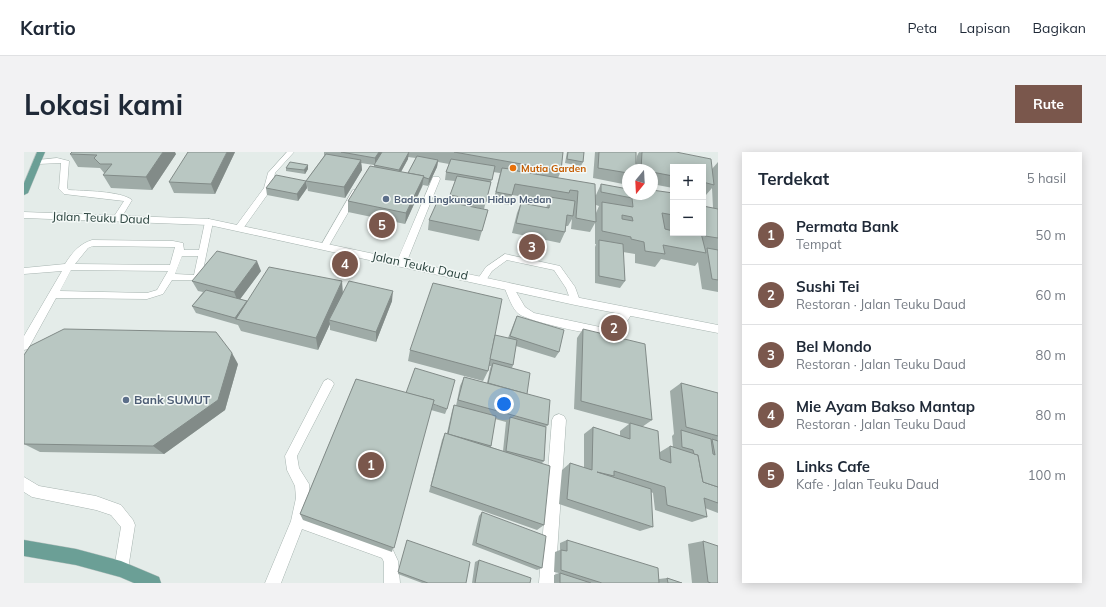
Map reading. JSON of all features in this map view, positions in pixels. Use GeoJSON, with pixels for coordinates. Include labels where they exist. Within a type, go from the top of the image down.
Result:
{"type":"FeatureCollection","features":[{"type":"Feature","properties":{"kind":"main road"},"geometry":{"type":"LineString","coordinates":[[24,193],[41,152]]}},
{"type":"Feature","properties":{"kind":"main road"},"geometry":{"type":"LineString","coordinates":[[24,548],[76,557],[121,569],[153,583]]}},
{"type":"Feature","properties":{"kind":"street"},"geometry":{"type":"LineString","coordinates":[[402,262],[436,179]]}},
{"type":"Feature","properties":{"kind":"street","name":"Jalan Teuku Daud"},"geometry":{"type":"LineString","coordinates":[[24,215],[209,222],[402,262],[575,301],[718,329]]}},
{"type":"Feature","properties":{"kind":"street"},"geometry":{"type":"LineString","coordinates":[[547,583],[559,420]]}},
{"type":"Feature","properties":{"kind":"lane"},"geometry":{"type":"LineString","coordinates":[[239,228],[268,188],[272,174],[291,152]]}},
{"type":"Feature","properties":{"kind":"lane"},"geometry":{"type":"LineString","coordinates":[[38,162],[57,160],[65,161],[62,188],[67,192],[120,197],[128,200],[117,218]]}},
{"type":"Feature","properties":{"kind":"lane"},"geometry":{"type":"LineString","coordinates":[[324,247],[360,185]]}},
{"type":"Feature","properties":{"kind":"lane"},"geometry":{"type":"LineString","coordinates":[[169,277],[198,278],[209,222]]}},
{"type":"Feature","properties":{"kind":"lane"},"geometry":{"type":"LineString","coordinates":[[24,346],[29,327],[52,294],[68,267],[78,252],[92,243],[178,244],[181,248],[162,291],[158,294],[147,296],[52,294]]}},
{"type":"Feature","properties":{"kind":"lane"},"geometry":{"type":"LineString","coordinates":[[179,253],[203,253]]}},
{"type":"Feature","properties":{"kind":"lane"},"geometry":{"type":"LineString","coordinates":[[482,280],[489,268],[505,257],[557,268],[570,287],[575,301]]}},
{"type":"Feature","properties":{"kind":"lane"},"geometry":{"type":"LineString","coordinates":[[24,271],[68,267],[173,268]]}},
{"type":"Feature","properties":{"kind":"lane"},"geometry":{"type":"LineString","coordinates":[[509,287],[521,310],[531,316],[600,331],[614,332],[628,312]]}},
{"type":"Feature","properties":{"kind":"lane"},"geometry":{"type":"LineString","coordinates":[[273,583],[298,521],[304,498],[302,484],[293,470],[291,456],[328,384]]}},
{"type":"Feature","properties":{"kind":"lane"},"geometry":{"type":"LineString","coordinates":[[24,484],[37,492],[96,503],[116,510],[128,525],[121,569]]}},
{"type":"Feature","properties":{"kind":"lane"},"geometry":{"type":"LineString","coordinates":[[298,521],[388,553],[392,561],[392,583]]}},
{"type":"Feature","properties":{"kind":"building"},"geometry":{"type":"Polygon","coordinates":[[[72,152],[163,152],[146,177],[103,175],[112,164],[100,164],[94,158],[97,155],[70,154],[72,152]]]}},
{"type":"Feature","properties":{"kind":"building"},"geometry":{"type":"Polygon","coordinates":[[[188,152],[227,152],[211,184],[169,182],[188,152]]]}},
{"type":"Feature","properties":{"kind":"building"},"geometry":{"type":"Polygon","coordinates":[[[341,152],[379,152],[375,158],[341,152]]]}},
{"type":"Feature","properties":{"kind":"building"},"geometry":{"type":"Polygon","coordinates":[[[382,152],[409,152],[399,170],[374,165],[382,152]]]}},
{"type":"Feature","properties":{"kind":"building"},"geometry":{"type":"Polygon","coordinates":[[[454,152],[563,152],[561,171],[454,152]]]}},
{"type":"Feature","properties":{"kind":"building"},"geometry":{"type":"Polygon","coordinates":[[[568,152],[584,152],[583,162],[567,159],[568,152]]]}},
{"type":"Feature","properties":{"kind":"building"},"geometry":{"type":"Polygon","coordinates":[[[599,152],[636,152],[636,164],[622,164],[622,172],[598,168],[599,152]]]}},
{"type":"Feature","properties":{"kind":"building"},"geometry":{"type":"Polygon","coordinates":[[[642,152],[676,152],[711,159],[714,185],[706,183],[706,164],[670,164],[670,175],[658,173],[658,164],[641,164],[642,152]]]}},
{"type":"Feature","properties":{"kind":"building"},"geometry":{"type":"Polygon","coordinates":[[[326,154],[361,160],[344,187],[306,181],[326,154]]]}},
{"type":"Feature","properties":{"kind":"building"},"geometry":{"type":"Polygon","coordinates":[[[417,156],[438,160],[429,179],[423,177],[424,176],[408,173],[417,156]]]}},
{"type":"Feature","properties":{"kind":"building"},"geometry":{"type":"Polygon","coordinates":[[[451,159],[495,166],[492,180],[446,172],[451,159]]]}},
{"type":"Feature","properties":{"kind":"building"},"geometry":{"type":"Polygon","coordinates":[[[290,162],[308,165],[304,170],[286,168],[290,162]]]}},
{"type":"Feature","properties":{"kind":"building","name":"Badan Lingkungan Hidup Medan"},"geometry":{"type":"Polygon","coordinates":[[[370,166],[424,176],[406,213],[348,201],[370,166]]]}},
{"type":"Feature","properties":{"kind":"building"},"geometry":{"type":"Polygon","coordinates":[[[502,168],[595,184],[596,222],[576,218],[578,191],[570,190],[569,193],[515,184],[512,195],[496,192],[502,168]]]}},
{"type":"Feature","properties":{"kind":"building"},"geometry":{"type":"Polygon","coordinates":[[[276,175],[306,181],[297,194],[266,188],[276,175]]]}},
{"type":"Feature","properties":{"kind":"building"},"geometry":{"type":"Polygon","coordinates":[[[457,176],[491,182],[486,202],[450,195],[457,176]]]}},
{"type":"Feature","properties":{"kind":"building"},"geometry":{"type":"Polygon","coordinates":[[[601,184],[622,188],[622,196],[601,192],[601,184]]]}},
{"type":"Feature","properties":{"kind":"building"},"geometry":{"type":"Polygon","coordinates":[[[658,191],[670,193],[670,214],[662,213],[665,229],[670,230],[670,236],[702,236],[706,253],[663,245],[665,254],[645,251],[644,242],[631,239],[631,237],[602,231],[602,202],[633,207],[632,200],[658,200],[658,191]],[[622,215],[622,219],[633,221],[632,217],[622,215]]]}},
{"type":"Feature","properties":{"kind":"building"},"geometry":{"type":"Polygon","coordinates":[[[550,197],[575,201],[573,216],[567,215],[565,232],[516,223],[521,203],[549,208],[550,197]]]}},
{"type":"Feature","properties":{"kind":"building"},"geometry":{"type":"Polygon","coordinates":[[[438,200],[488,210],[482,231],[429,220],[438,200]]]}},
{"type":"Feature","properties":{"kind":"building"},"geometry":{"type":"Polygon","coordinates":[[[706,207],[718,209],[718,238],[705,236],[706,207]]]}},
{"type":"Feature","properties":{"kind":"building"},"geometry":{"type":"Polygon","coordinates":[[[599,240],[623,244],[625,281],[599,276],[599,240]]]}},
{"type":"Feature","properties":{"kind":"building"},"geometry":{"type":"Polygon","coordinates":[[[707,248],[718,250],[718,280],[712,279],[707,248]]]}},
{"type":"Feature","properties":{"kind":"building"},"geometry":{"type":"Polygon","coordinates":[[[217,251],[257,261],[234,292],[192,281],[217,251]]]}},
{"type":"Feature","properties":{"kind":"building"},"geometry":{"type":"Polygon","coordinates":[[[269,267],[342,281],[316,338],[236,319],[269,267]]]}},
{"type":"Feature","properties":{"kind":"building"},"geometry":{"type":"Polygon","coordinates":[[[349,281],[393,291],[376,332],[329,320],[349,281]]]}},
{"type":"Feature","properties":{"kind":"building"},"geometry":{"type":"Polygon","coordinates":[[[433,283],[502,299],[488,371],[410,350],[433,283]]]}},
{"type":"Feature","properties":{"kind":"building"},"geometry":{"type":"Polygon","coordinates":[[[206,290],[247,301],[235,318],[192,306],[206,290]]]}},
{"type":"Feature","properties":{"kind":"building"},"geometry":{"type":"Polygon","coordinates":[[[517,316],[564,330],[559,352],[510,336],[517,316]]]}},
{"type":"Feature","properties":{"kind":"building","name":"Bank SUMUT"},"geometry":{"type":"Polygon","coordinates":[[[64,329],[216,332],[232,353],[218,400],[153,446],[24,444],[24,355],[30,346],[64,329]]]}},
{"type":"Feature","properties":{"kind":"building"},"geometry":{"type":"Polygon","coordinates":[[[583,329],[645,344],[652,420],[581,401],[583,329]]]}},
{"type":"Feature","properties":{"kind":"building"},"geometry":{"type":"Polygon","coordinates":[[[495,335],[517,340],[513,365],[490,359],[495,335]]]}},
{"type":"Feature","properties":{"kind":"building"},"geometry":{"type":"Polygon","coordinates":[[[493,363],[530,373],[527,394],[488,383],[493,363]]]}},
{"type":"Feature","properties":{"kind":"building"},"geometry":{"type":"Polygon","coordinates":[[[415,368],[455,380],[447,409],[433,404],[434,400],[406,393],[415,368]]]}},
{"type":"Feature","properties":{"kind":"building"},"geometry":{"type":"Polygon","coordinates":[[[464,377],[550,400],[548,425],[458,400],[464,377]]]}},
{"type":"Feature","properties":{"kind":"building"},"geometry":{"type":"Polygon","coordinates":[[[356,379],[434,400],[394,548],[300,514],[356,379]]]}},
{"type":"Feature","properties":{"kind":"building"},"geometry":{"type":"Polygon","coordinates":[[[681,383],[718,393],[718,436],[686,427],[681,383]]]}},
{"type":"Feature","properties":{"kind":"building"},"geometry":{"type":"Polygon","coordinates":[[[454,405],[496,416],[491,446],[448,434],[454,405]]]}},
{"type":"Feature","properties":{"kind":"building"},"geometry":{"type":"Polygon","coordinates":[[[510,417],[546,427],[544,461],[506,451],[510,417]]]}},
{"type":"Feature","properties":{"kind":"building"},"geometry":{"type":"Polygon","coordinates":[[[630,423],[658,431],[660,459],[671,463],[670,446],[698,455],[703,482],[718,487],[718,503],[704,498],[707,517],[667,505],[665,487],[614,471],[614,476],[597,472],[651,489],[653,527],[567,499],[570,463],[592,470],[593,427],[630,439],[630,423]]]}},
{"type":"Feature","properties":{"kind":"building"},"geometry":{"type":"Polygon","coordinates":[[[681,430],[711,439],[713,454],[715,455],[712,439],[718,441],[718,487],[703,482],[698,455],[694,454],[693,450],[682,447],[681,430]]]}},
{"type":"Feature","properties":{"kind":"building"},"geometry":{"type":"Polygon","coordinates":[[[445,433],[550,466],[544,525],[431,486],[445,433]]]}},
{"type":"Feature","properties":{"kind":"building"},"geometry":{"type":"Polygon","coordinates":[[[482,512],[546,536],[542,568],[476,543],[482,512]]]}},
{"type":"Feature","properties":{"kind":"building"},"geometry":{"type":"Polygon","coordinates":[[[407,540],[470,562],[466,583],[428,583],[398,572],[407,540]]]}},
{"type":"Feature","properties":{"kind":"building"},"geometry":{"type":"Polygon","coordinates":[[[567,540],[658,568],[659,583],[602,583],[561,570],[561,550],[567,551],[567,540]]]}},
{"type":"Feature","properties":{"kind":"building"},"geometry":{"type":"Polygon","coordinates":[[[703,541],[718,546],[718,583],[708,582],[703,541]]]}},
{"type":"Feature","properties":{"kind":"building"},"geometry":{"type":"Polygon","coordinates":[[[479,560],[531,578],[530,583],[475,583],[479,560]]]}},
{"type":"Feature","properties":{"kind":"building"},"geometry":{"type":"Polygon","coordinates":[[[560,573],[591,583],[560,583],[560,573]]]}},
{"type":"Feature","properties":{"kind":"building"},"geometry":{"type":"Polygon","coordinates":[[[667,578],[682,583],[668,583],[667,578]]]}},
{"type":"Feature","properties":{"kind":"place","name":"Mutia Garden"},"geometry":{"type":"Point","coordinates":[513,168]}},
{"type":"Feature","properties":{"kind":"place","name":"Badan Lingkungan Hidup Medan"},"geometry":{"type":"Point","coordinates":[386,199]}},
{"type":"Feature","properties":{"kind":"place","name":"Links Cafe"},"geometry":{"type":"Point","coordinates":[382,225]}},
{"type":"Feature","properties":{"kind":"place","name":"Bel Mondo"},"geometry":{"type":"Point","coordinates":[532,247]}},
{"type":"Feature","properties":{"kind":"place","name":"Mie Ayam Bakso Mantap"},"geometry":{"type":"Point","coordinates":[345,264]}},
{"type":"Feature","properties":{"kind":"place","name":"Sushi Tei"},"geometry":{"type":"Point","coordinates":[614,328]}},
{"type":"Feature","properties":{"kind":"place","name":"Bank SUMUT"},"geometry":{"type":"Point","coordinates":[126,400]}},
{"type":"Feature","properties":{"kind":"place","name":"Permata Bank"},"geometry":{"type":"Point","coordinates":[371,465]}}]}
